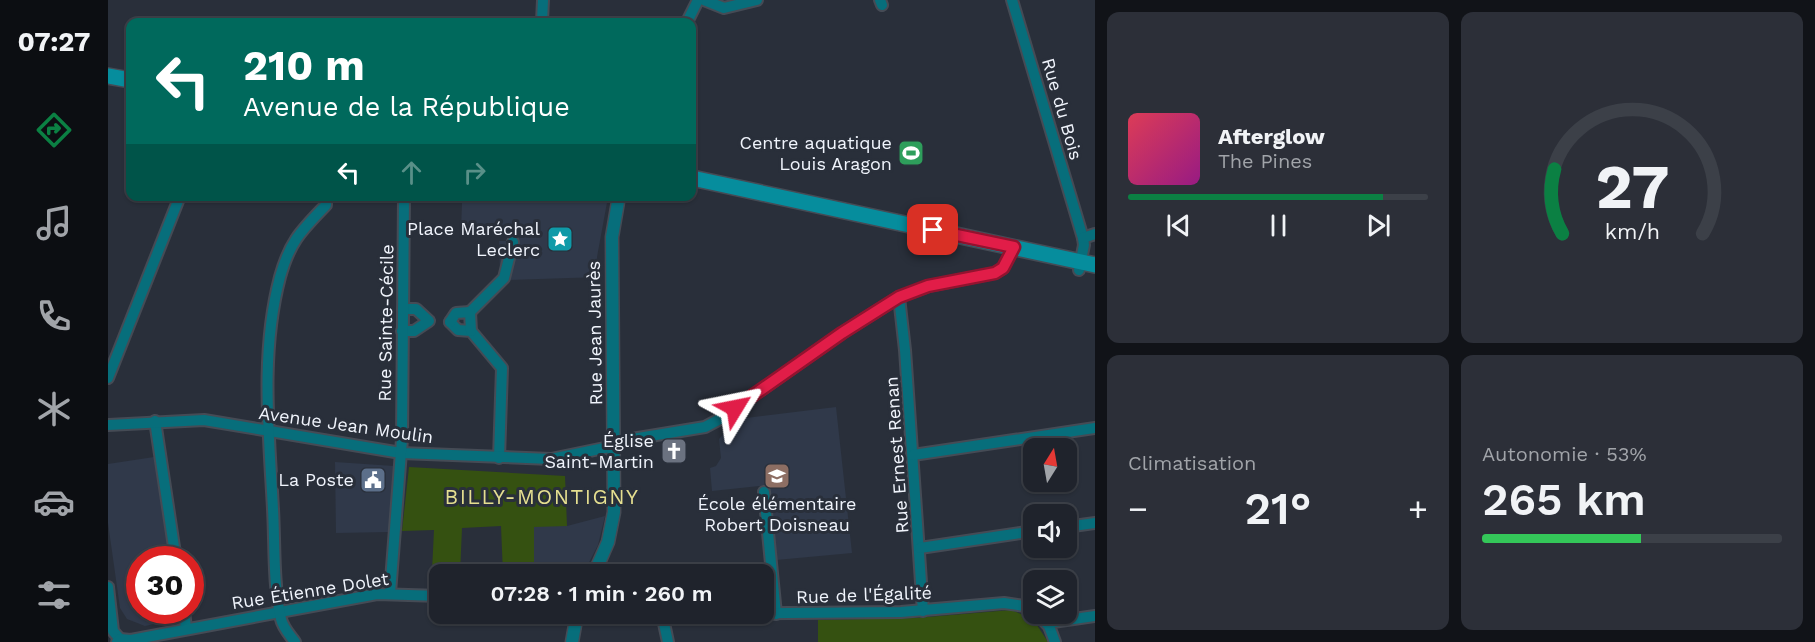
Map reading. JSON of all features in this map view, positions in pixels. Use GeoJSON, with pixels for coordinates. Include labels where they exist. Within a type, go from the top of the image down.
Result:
{"type":"FeatureCollection","features":[{"type":"Feature","properties":{"kind":"main road"},"geometry":{"type":"LineString","coordinates":[[108,66],[126,69]]}},
{"type":"Feature","properties":{"kind":"main road"},"geometry":{"type":"LineString","coordinates":[[108,76],[126,79]]}},
{"type":"Feature","properties":{"kind":"main road"},"geometry":{"type":"LineString","coordinates":[[696,179],[1013,251]]}},
{"type":"Feature","properties":{"kind":"main road"},"geometry":{"type":"LineString","coordinates":[[696,190],[1085,265],[1095,273]]}},
{"type":"Feature","properties":{"kind":"street"},"geometry":{"type":"LineString","coordinates":[[542,18],[543,0]]}},
{"type":"Feature","properties":{"kind":"street"},"geometry":{"type":"LineString","coordinates":[[689,18],[698,0]]}},
{"type":"Feature","properties":{"kind":"street"},"geometry":{"type":"LineString","coordinates":[[704,0],[724,8],[757,0]]}},
{"type":"Feature","properties":{"kind":"street","name":"Rue du Bois"},"geometry":{"type":"LineString","coordinates":[[1012,0],[1083,238],[1085,265]]}},
{"type":"Feature","properties":{"kind":"street"},"geometry":{"type":"LineString","coordinates":[[108,378],[178,201]]}},
{"type":"Feature","properties":{"kind":"street"},"geometry":{"type":"LineString","coordinates":[[295,642],[285,629],[280,612],[269,431],[266,419],[271,329],[281,277],[298,232],[326,205],[326,201]]}},
{"type":"Feature","properties":{"kind":"street","name":"Rue Sainte-Cécile"},"geometry":{"type":"LineString","coordinates":[[390,593],[401,453],[404,201]]}},
{"type":"Feature","properties":{"kind":"street","name":"Rue Jean Jaurès"},"geometry":{"type":"LineString","coordinates":[[598,564],[612,525],[614,446],[612,237],[618,201]]}},
{"type":"Feature","properties":{"kind":"street"},"geometry":{"type":"LineString","coordinates":[[1083,238],[1095,234]]}},
{"type":"Feature","properties":{"kind":"street"},"geometry":{"type":"LineString","coordinates":[[450,322],[456,313],[470,312],[504,278],[513,242]]}},
{"type":"Feature","properties":{"kind":"street","name":"Avenue Jean Moulin"},"geometry":{"type":"LineString","coordinates":[[108,425],[204,420],[401,453],[551,459],[614,446],[632,439],[705,427],[720,419],[842,333],[899,297],[928,286],[995,273],[1003,268],[1013,251]]}},
{"type":"Feature","properties":{"kind":"street","name":"Rue Ernest Renan"},"geometry":{"type":"LineString","coordinates":[[899,297],[913,455],[923,610]]}},
{"type":"Feature","properties":{"kind":"street"},"geometry":{"type":"LineString","coordinates":[[403,309],[417,309],[429,321]]}},
{"type":"Feature","properties":{"kind":"street"},"geometry":{"type":"LineString","coordinates":[[470,312],[471,331],[502,368],[499,458]]}},
{"type":"Feature","properties":{"kind":"street"},"geometry":{"type":"LineString","coordinates":[[402,332],[414,331],[429,321],[450,322],[458,330],[471,331]]}},
{"type":"Feature","properties":{"kind":"street"},"geometry":{"type":"LineString","coordinates":[[155,421],[174,546]]}},
{"type":"Feature","properties":{"kind":"street"},"geometry":{"type":"LineString","coordinates":[[913,455],[1095,428]]}},
{"type":"Feature","properties":{"kind":"street"},"geometry":{"type":"LineString","coordinates":[[764,492],[776,614]]}},
{"type":"Feature","properties":{"kind":"street"},"geometry":{"type":"LineString","coordinates":[[1077,525],[1095,523]]}},
{"type":"Feature","properties":{"kind":"street"},"geometry":{"type":"LineString","coordinates":[[920,548],[1023,533]]}},
{"type":"Feature","properties":{"kind":"street"},"geometry":{"type":"LineString","coordinates":[[108,587],[113,631],[125,641]]}},
{"type":"Feature","properties":{"kind":"street","name":"Rue Étienne Dolet"},"geometry":{"type":"LineString","coordinates":[[125,641],[168,638],[186,629],[390,593],[429,595]]}},
{"type":"Feature","properties":{"kind":"street","name":"Rue de l'Égalité"},"geometry":{"type":"LineString","coordinates":[[776,614],[923,610],[1005,603],[1023,606]]}},
{"type":"Feature","properties":{"kind":"street"},"geometry":{"type":"LineString","coordinates":[[1055,642],[1048,626],[1053,622],[1095,616]]}},
{"type":"Feature","properties":{"kind":"street"},"geometry":{"type":"LineString","coordinates":[[185,624],[186,629]]}},
{"type":"Feature","properties":{"kind":"street"},"geometry":{"type":"LineString","coordinates":[[572,642],[575,624]]}},
{"type":"Feature","properties":{"kind":"street"},"geometry":{"type":"LineString","coordinates":[[663,624],[668,642]]}},
{"type":"Feature","properties":{"kind":"shaded area","name":"Place Maréchal Leclerc"},"geometry":{"type":"Polygon","coordinates":[[[607,201],[597,257],[600,277],[507,280],[500,272],[499,241],[509,241],[509,231],[461,230],[462,203],[415,202],[607,201]]]}},
{"type":"Feature","properties":{"kind":"shaded area","name":"École élémentaire Robert Doisneau"},"geometry":{"type":"Polygon","coordinates":[[[836,407],[852,553],[776,560],[768,485],[712,491],[710,468],[716,466],[721,458],[719,439],[738,419],[836,407]]]}},
{"type":"Feature","properties":{"kind":"shaded area"},"geometry":{"type":"Polygon","coordinates":[[[154,457],[168,546],[126,546],[126,617],[120,608],[108,523],[108,464],[154,457]]]}},
{"type":"Feature","properties":{"kind":"shaded area"},"geometry":{"type":"Polygon","coordinates":[[[335,462],[394,466],[389,532],[336,533],[335,462]]]}},
{"type":"Feature","properties":{"kind":"shaded area"},"geometry":{"type":"Polygon","coordinates":[[[605,516],[598,545],[588,564],[534,564],[534,526],[567,526],[605,516]]]}},
{"type":"Feature","properties":{"kind":"green space"},"geometry":{"type":"Polygon","coordinates":[[[409,467],[565,476],[567,526],[534,527],[534,564],[503,564],[501,526],[462,528],[460,564],[432,564],[434,530],[402,531],[409,467]]]}},
{"type":"Feature","properties":{"kind":"green space"},"geometry":{"type":"Polygon","coordinates":[[[1011,610],[1023,615],[1023,624],[1036,624],[1048,642],[818,642],[818,620],[916,618],[1011,610]]]}},
{"type":"Feature","properties":{"kind":"place","name":"Centre aquatique Louis Aragon"},"geometry":{"type":"Point","coordinates":[911,153]}},
{"type":"Feature","properties":{"kind":"place","name":"Place Maréchal Leclerc"},"geometry":{"type":"Point","coordinates":[560,239]}},
{"type":"Feature","properties":{"kind":"place","name":"Église Saint-Martin"},"geometry":{"type":"Point","coordinates":[674,451]}},
{"type":"Feature","properties":{"kind":"place","name":"École élémentaire Robert Doisneau"},"geometry":{"type":"Point","coordinates":[777,476]}},
{"type":"Feature","properties":{"kind":"place","name":"La Poste"},"geometry":{"type":"Point","coordinates":[373,480]}},
{"type":"Feature","properties":{"kind":"district","name":"BILLY-MONTIGNY"},"geometry":{"type":"Point","coordinates":[542,497]}},
{"type":"Feature","properties":{"kind":"route"},"geometry":{"type":"LineString","coordinates":[[735,408],[842,333],[899,297],[928,286],[995,273],[1003,268],[1014,247],[933,230]]}}]}
